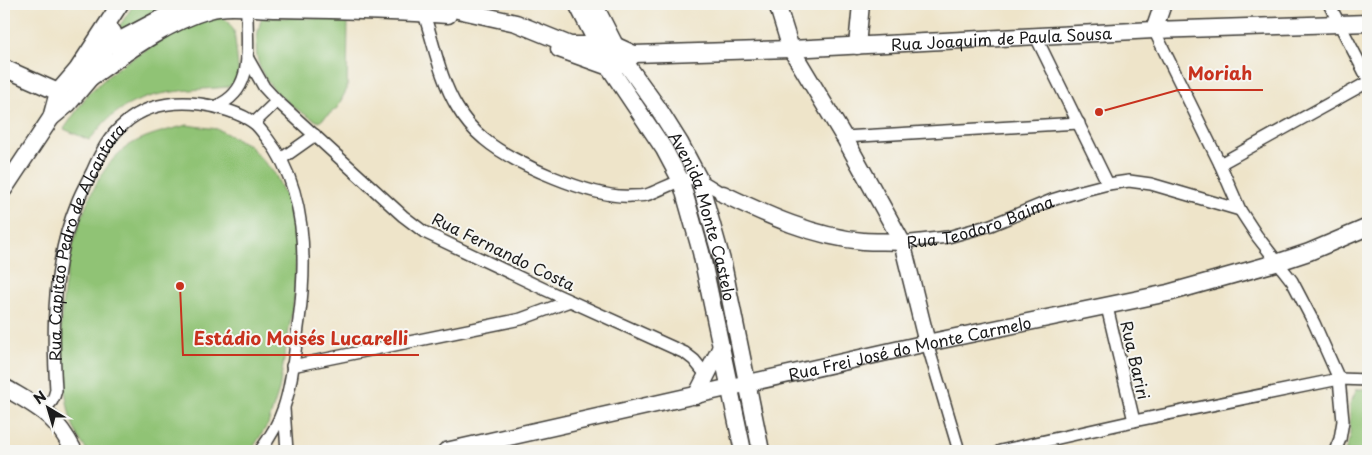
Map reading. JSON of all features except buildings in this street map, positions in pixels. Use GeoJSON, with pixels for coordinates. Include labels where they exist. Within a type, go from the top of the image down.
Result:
{"type":"FeatureCollection","features":[{"type":"Feature","properties":{"kind":"main road"},"geometry":{"type":"LineString","coordinates":[[4,189],[51,118],[68,104],[120,4]]}},
{"type":"Feature","properties":{"kind":"main road"},"geometry":{"type":"LineString","coordinates":[[104,48],[128,4]]}},
{"type":"Feature","properties":{"kind":"main road"},"geometry":{"type":"LineString","coordinates":[[84,74],[86,60],[104,48],[172,8],[193,4]]}},
{"type":"Feature","properties":{"kind":"main road","name":"Avenida Monte Castelo"},"geometry":{"type":"LineString","coordinates":[[577,4],[609,67],[664,149],[682,181],[701,252],[743,451]]}},
{"type":"Feature","properties":{"kind":"main road","name":"Avenida Monte Castelo"},"geometry":{"type":"LineString","coordinates":[[594,4],[614,45],[630,58],[680,143],[698,180],[723,264],[761,451]]}},
{"type":"Feature","properties":{"kind":"main road"},"geometry":{"type":"LineString","coordinates":[[777,4],[791,49],[844,137],[902,242],[927,343]]}},
{"type":"Feature","properties":{"kind":"main road"},"geometry":{"type":"LineString","coordinates":[[857,46],[861,4]]}},
{"type":"Feature","properties":{"kind":"main road"},"geometry":{"type":"LineString","coordinates":[[1154,30],[1163,4]]}},
{"type":"Feature","properties":{"kind":"main road"},"geometry":{"type":"LineString","coordinates":[[51,118],[58,92],[84,74],[174,24],[209,10],[223,8],[249,6],[348,10],[426,7],[516,23],[570,45],[614,45]]}},
{"type":"Feature","properties":{"kind":"main road"},"geometry":{"type":"LineString","coordinates":[[426,7],[447,15],[511,29],[609,67]]}},
{"type":"Feature","properties":{"kind":"main road","name":"Rua Joaquim de Paula Sousa"},"geometry":{"type":"LineString","coordinates":[[609,67],[630,58],[1154,30],[1368,23]]}},
{"type":"Feature","properties":{"kind":"main road"},"geometry":{"type":"LineString","coordinates":[[4,68],[58,92]]}},
{"type":"Feature","properties":{"kind":"main road","name":"Rua Teodoro Baima"},"geometry":{"type":"LineString","coordinates":[[723,194],[796,226],[863,241],[902,242]]}},
{"type":"Feature","properties":{"kind":"main road","name":"Rua Frei José do Monte Carmelo"},"geometry":{"type":"LineString","coordinates":[[446,451],[927,343],[1168,293],[1279,262],[1309,252],[1368,227]]}},
{"type":"Feature","properties":{"kind":"main road"},"geometry":{"type":"LineString","coordinates":[[696,396],[721,347]]}},
{"type":"Feature","properties":{"kind":"main road"},"geometry":{"type":"LineString","coordinates":[[4,389],[42,410],[59,425],[74,451]]}},
{"type":"Feature","properties":{"kind":"street"},"geometry":{"type":"LineString","coordinates":[[1220,164],[1368,80],[1328,4]]}},
{"type":"Feature","properties":{"kind":"street","name":"Rua Fernando Costa"},"geometry":{"type":"LineString","coordinates":[[216,106],[232,97],[241,87],[245,76],[249,6]]}},
{"type":"Feature","properties":{"kind":"street"},"geometry":{"type":"LineString","coordinates":[[426,7],[448,90],[457,108],[485,140],[504,153],[549,175],[611,196],[646,195],[682,181],[698,180],[723,194]]}},
{"type":"Feature","properties":{"kind":"street"},"geometry":{"type":"LineString","coordinates":[[1154,30],[1220,164],[1240,210],[1257,236],[1292,281],[1339,379],[1343,421],[1340,439],[1335,451]]}},
{"type":"Feature","properties":{"kind":"street"},"geometry":{"type":"LineString","coordinates":[[1036,36],[1108,184]]}},
{"type":"Feature","properties":{"kind":"street","name":"Rua Fernando Costa"},"geometry":{"type":"LineString","coordinates":[[247,57],[264,87],[277,101],[403,216],[424,232],[685,353],[694,360],[707,376]]}},
{"type":"Feature","properties":{"kind":"street"},"geometry":{"type":"LineString","coordinates":[[277,101],[254,123],[274,147],[281,159],[294,195],[301,224],[300,312],[284,407],[287,451]]}},
{"type":"Feature","properties":{"kind":"street","name":"Rua Capitão Pedro de Alcantara"},"geometry":{"type":"LineString","coordinates":[[42,410],[49,406],[54,399],[56,390],[54,323],[59,274],[68,229],[76,204],[101,152],[112,136],[124,123],[144,110],[165,104],[189,103],[216,106],[254,123]]}},
{"type":"Feature","properties":{"kind":"street"},"geometry":{"type":"LineString","coordinates":[[844,137],[1079,123]]}},
{"type":"Feature","properties":{"kind":"street"},"geometry":{"type":"LineString","coordinates":[[281,159],[315,135]]}},
{"type":"Feature","properties":{"kind":"street","name":"Rua Teodoro Baima"},"geometry":{"type":"LineString","coordinates":[[902,242],[948,238],[991,225],[1052,200],[1108,184],[1130,181],[1151,184],[1240,210]]}},
{"type":"Feature","properties":{"kind":"street"},"geometry":{"type":"LineString","coordinates":[[292,366],[521,319],[570,301]]}},
{"type":"Feature","properties":{"kind":"street","name":"Rua Bariri"},"geometry":{"type":"LineString","coordinates":[[1107,307],[1134,422]]}},
{"type":"Feature","properties":{"kind":"street"},"geometry":{"type":"LineString","coordinates":[[927,343],[960,451]]}},
{"type":"Feature","properties":{"kind":"street"},"geometry":{"type":"LineString","coordinates":[[1000,451],[1339,379],[1368,380]]}},
{"type":"Feature","properties":{"kind":"street"},"geometry":{"type":"LineString","coordinates":[[260,451],[284,407]]}},
{"type":"Feature","properties":{"kind":"green space"},"geometry":{"type":"Polygon","coordinates":[[[134,4],[167,4],[166,9],[115,33],[134,4]]]}},
{"type":"Feature","properties":{"kind":"green space"},"geometry":{"type":"Polygon","coordinates":[[[219,15],[229,22],[234,31],[239,76],[236,82],[227,87],[168,93],[139,100],[110,117],[89,140],[64,129],[88,94],[116,69],[153,45],[200,19],[219,15]]]}},
{"type":"Feature","properties":{"kind":"green space"},"geometry":{"type":"Polygon","coordinates":[[[262,17],[348,19],[347,89],[337,108],[319,122],[289,104],[265,77],[256,51],[257,36],[262,17]]]}},
{"type":"Feature","properties":{"kind":"green space"},"geometry":{"type":"Polygon","coordinates":[[[187,125],[217,129],[249,145],[275,174],[288,201],[296,240],[295,293],[279,390],[268,424],[251,451],[88,451],[76,432],[69,411],[65,388],[61,337],[65,283],[77,231],[97,183],[109,164],[124,149],[146,137],[187,125]]]}},
{"type":"Feature","properties":{"kind":"green space"},"geometry":{"type":"Polygon","coordinates":[[[1357,389],[1368,389],[1368,451],[1345,451],[1350,438],[1350,404],[1357,389]]]}},
{"type":"Feature","properties":{"kind":"place","name":"Moriah"},"geometry":{"type":"Point","coordinates":[1099,112]}},
{"type":"Feature","properties":{"kind":"place","name":"Estádio Moisés Lucarelli"},"geometry":{"type":"Point","coordinates":[180,286]}}]}
